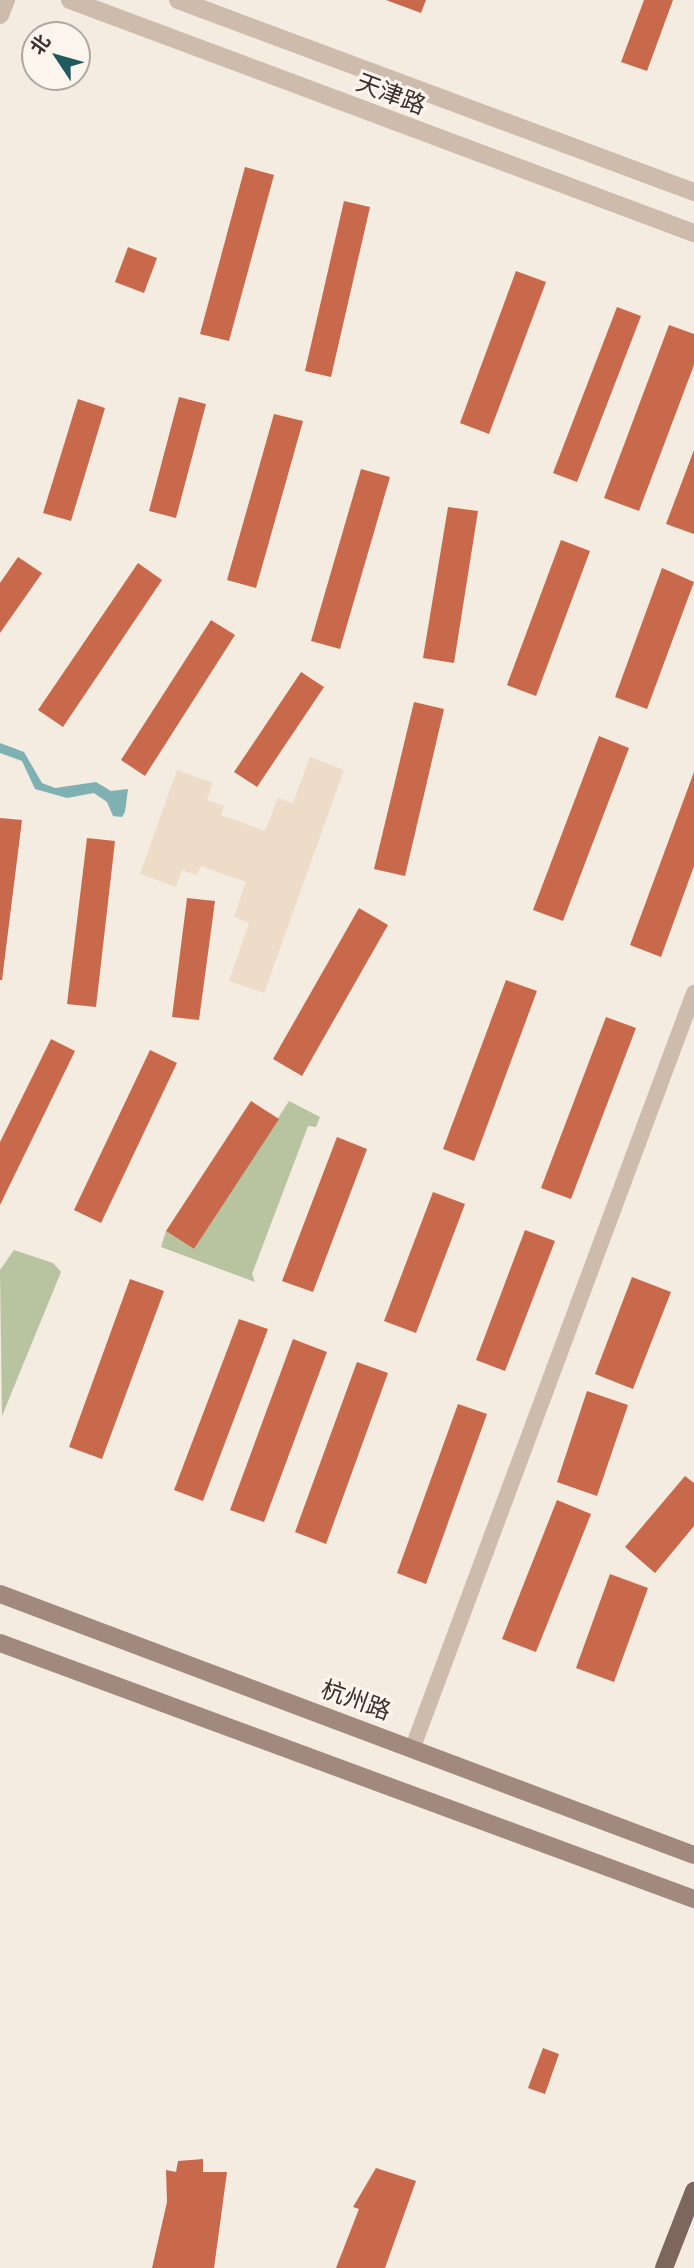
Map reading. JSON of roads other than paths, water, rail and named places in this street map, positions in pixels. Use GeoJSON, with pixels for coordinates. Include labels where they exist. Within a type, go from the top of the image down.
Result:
{"type":"FeatureCollection","features":[{"type":"Feature","properties":{"kind":"main road","name":"杭州路"},"geometry":{"type":"LineString","coordinates":[[0,1594],[413,1747],[694,1855]]}},
{"type":"Feature","properties":{"kind":"main road"},"geometry":{"type":"LineString","coordinates":[[0,1643],[694,1899]]}},
{"type":"Feature","properties":{"kind":"main road"},"geometry":{"type":"LineString","coordinates":[[664,2268],[694,2191]]}},
{"type":"Feature","properties":{"kind":"street"},"geometry":{"type":"LineString","coordinates":[[0,15],[6,0]]}},
{"type":"Feature","properties":{"kind":"street","name":"天津路"},"geometry":{"type":"LineString","coordinates":[[70,0],[694,233]]}},
{"type":"Feature","properties":{"kind":"street","name":"天津路"},"geometry":{"type":"LineString","coordinates":[[178,0],[694,192]]}},
{"type":"Feature","properties":{"kind":"street"},"geometry":{"type":"LineString","coordinates":[[413,1747],[694,993]]}},
{"type":"Feature","properties":{"kind":"water"},"geometry":{"type":"Polygon","coordinates":[[[0,743],[24,752],[42,783],[55,788],[96,782],[111,791],[128,789],[125,812],[122,817],[113,816],[107,802],[94,793],[67,798],[35,789],[22,761],[0,753],[0,743]]]}}]}
